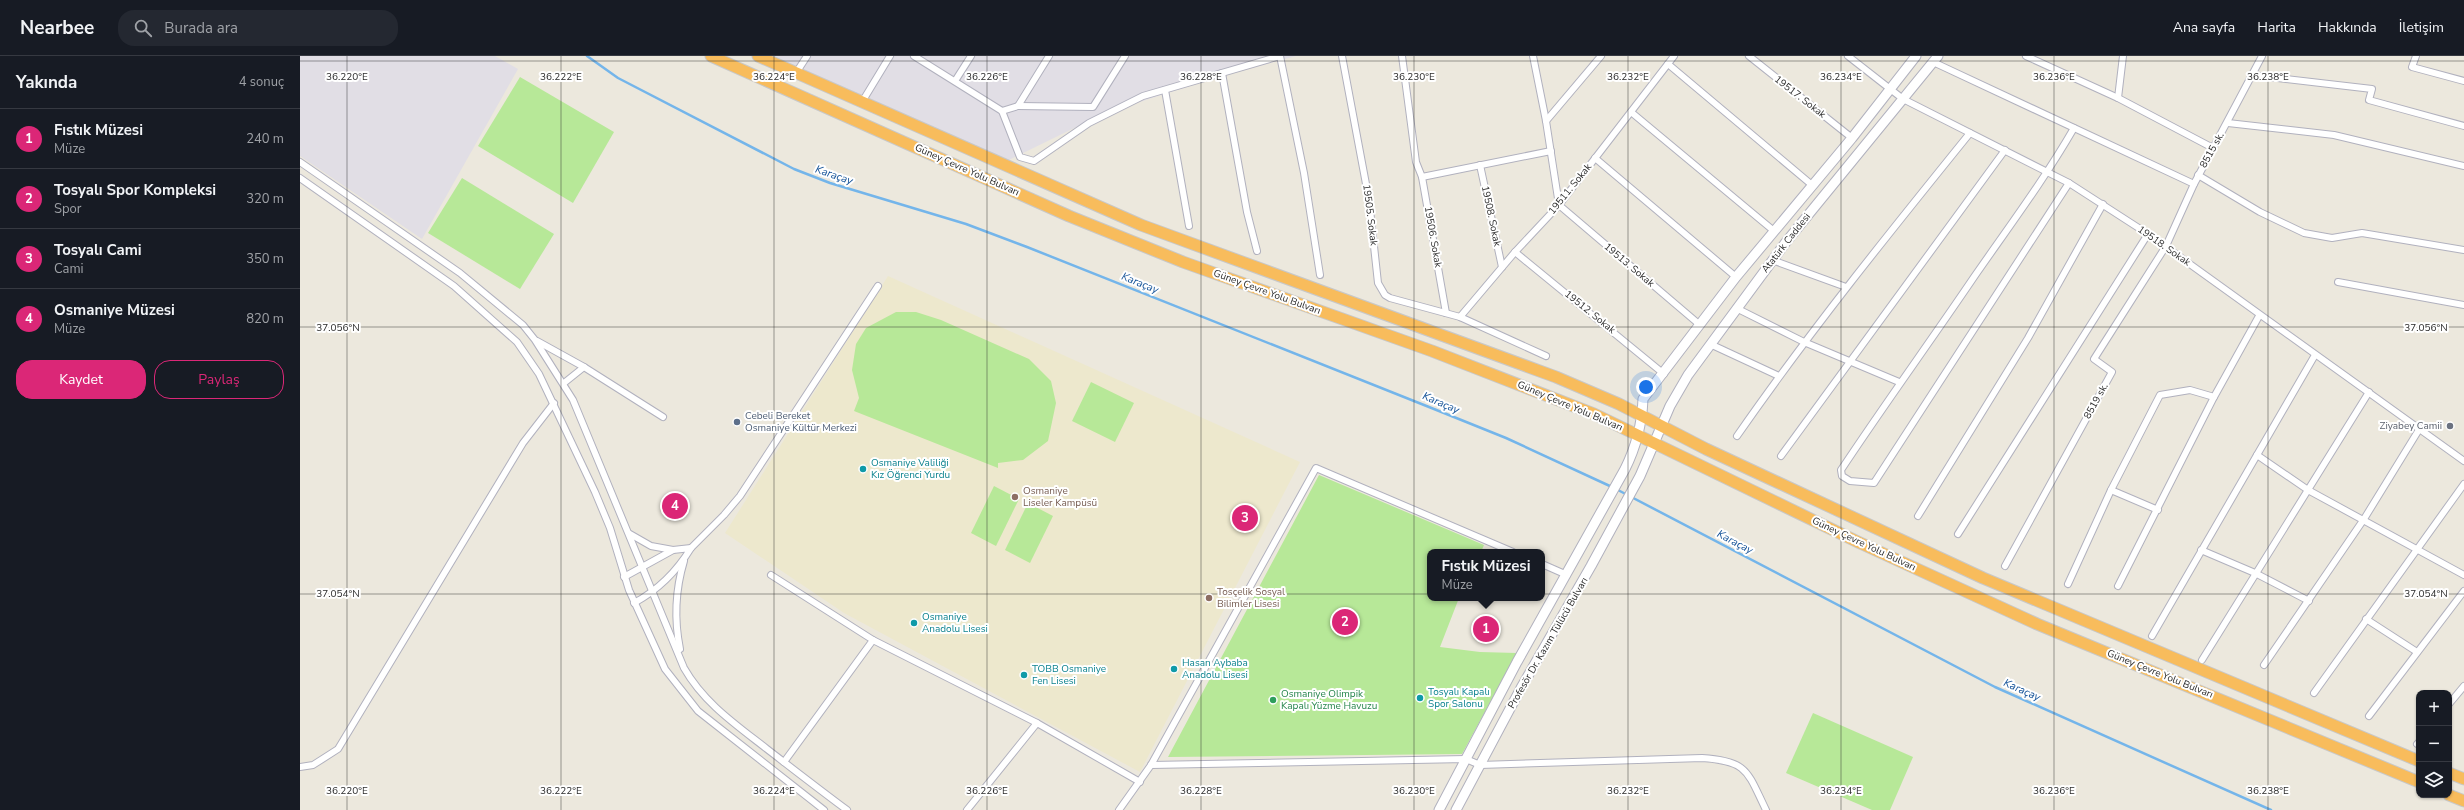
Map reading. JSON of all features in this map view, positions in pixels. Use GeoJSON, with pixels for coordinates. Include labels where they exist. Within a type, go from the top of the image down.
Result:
{"type":"FeatureCollection","features":[{"type":"Feature","properties":{"kind":"highway","name":"Güney Çevre Yolu Bulvarı"},"geometry":{"type":"LineString","coordinates":[[711,56],[1076,219],[1183,262],[1432,351],[1594,414],[1858,542],[2038,624],[2416,781]]}},
{"type":"Feature","properties":{"kind":"highway","name":"Güney Çevre Yolu Bulvarı"},"geometry":{"type":"LineString","coordinates":[[758,56],[1141,225],[1556,377],[1643,416],[1706,449],[1983,578],[2416,760]]}},
{"type":"Feature","properties":{"kind":"highway"},"geometry":{"type":"LineString","coordinates":[[2452,774],[2464,779]]}},
{"type":"Feature","properties":{"kind":"highway"},"geometry":{"type":"LineString","coordinates":[[2452,796],[2464,801]]}},
{"type":"Feature","properties":{"kind":"street"},"geometry":{"type":"LineString","coordinates":[[796,73],[807,56]]}},
{"type":"Feature","properties":{"kind":"street"},"geometry":{"type":"LineString","coordinates":[[862,102],[890,56]]}},
{"type":"Feature","properties":{"kind":"street"},"geometry":{"type":"LineString","coordinates":[[914,56],[1002,111],[1020,157],[1034,161],[1089,123],[1143,96],[1280,56],[1304,172],[1320,275]]}},
{"type":"Feature","properties":{"kind":"street"},"geometry":{"type":"LineString","coordinates":[[955,81],[971,56]]}},
{"type":"Feature","properties":{"kind":"street"},"geometry":{"type":"LineString","coordinates":[[1018,106],[1050,56]]}},
{"type":"Feature","properties":{"kind":"street"},"geometry":{"type":"LineString","coordinates":[[1002,111],[1018,106],[1093,107],[1126,56]]}},
{"type":"Feature","properties":{"kind":"street","name":"19505. Sokak"},"geometry":{"type":"LineString","coordinates":[[1342,56],[1366,186],[1378,283],[1385,295],[1390,298],[1460,317],[1546,356]]}},
{"type":"Feature","properties":{"kind":"street","name":"19506. Sokak"},"geometry":{"type":"LineString","coordinates":[[1402,56],[1416,162],[1422,177],[1446,313]]}},
{"type":"Feature","properties":{"kind":"street"},"geometry":{"type":"LineString","coordinates":[[1533,56],[1546,121],[1559,205]]}},
{"type":"Feature","properties":{"kind":"street"},"geometry":{"type":"LineString","coordinates":[[1546,121],[1601,56]]}},
{"type":"Feature","properties":{"kind":"street","name":"19511. Sokak"},"geometry":{"type":"LineString","coordinates":[[1460,317],[1515,252],[1559,205],[1674,56]]}},
{"type":"Feature","properties":{"kind":"street","name":"19517. Sokak"},"geometry":{"type":"LineString","coordinates":[[1748,56],[1852,138]]}},
{"type":"Feature","properties":{"kind":"street","name":"19518. Sokak"},"geometry":{"type":"LineString","coordinates":[[1848,56],[1889,90],[1903,99],[2070,183],[2103,204],[2166,246],[2259,316],[2464,460]]}},
{"type":"Feature","properties":{"kind":"street","name":"Atatürk Caddesi"},"geometry":{"type":"LineString","coordinates":[[1625,469],[1635,449],[1643,416],[1643,400],[1736,277],[1852,138],[1916,56]]}},
{"type":"Feature","properties":{"kind":"street"},"geometry":{"type":"LineString","coordinates":[[2026,56],[2118,98],[2213,148]]}},
{"type":"Feature","properties":{"kind":"street"},"geometry":{"type":"LineString","coordinates":[[2118,98],[2123,56]]}},
{"type":"Feature","properties":{"kind":"street","name":"8515 sk."},"geometry":{"type":"LineString","coordinates":[[2166,246],[2198,175],[2228,123],[2262,56]]}},
{"type":"Feature","properties":{"kind":"street"},"geometry":{"type":"LineString","coordinates":[[2416,56],[2412,67],[2464,81]]}},
{"type":"Feature","properties":{"kind":"street","name":"Atatürk Caddesi"},"geometry":{"type":"LineString","coordinates":[[1655,444],[1661,425],[1688,375],[1736,308],[1772,260],[1936,59]]}},
{"type":"Feature","properties":{"kind":"street"},"geometry":{"type":"LineString","coordinates":[[1936,59],[2074,128],[2194,184]]}},
{"type":"Feature","properties":{"kind":"street"},"geometry":{"type":"LineString","coordinates":[[1668,64],[1812,185]]}},
{"type":"Feature","properties":{"kind":"street"},"geometry":{"type":"LineString","coordinates":[[1222,73],[1247,212],[1257,251]]}},
{"type":"Feature","properties":{"kind":"street"},"geometry":{"type":"LineString","coordinates":[[2252,75],[2372,89],[2368,100],[2464,126]]}},
{"type":"Feature","properties":{"kind":"street"},"geometry":{"type":"LineString","coordinates":[[1165,90],[1189,226]]}},
{"type":"Feature","properties":{"kind":"street"},"geometry":{"type":"LineString","coordinates":[[1631,112],[1774,231]]}},
{"type":"Feature","properties":{"kind":"street"},"geometry":{"type":"LineString","coordinates":[[2228,123],[2334,135],[2464,166]]}},
{"type":"Feature","properties":{"kind":"street"},"geometry":{"type":"LineString","coordinates":[[2070,183],[1874,483],[1850,481],[1842,476],[1841,470],[1899,382],[1938,331],[2048,172],[2074,128]]}},
{"type":"Feature","properties":{"kind":"street"},"geometry":{"type":"LineString","coordinates":[[1737,436],[1779,376],[1846,287],[1970,133]]}},
{"type":"Feature","properties":{"kind":"street"},"geometry":{"type":"LineString","coordinates":[[1781,456],[2005,150]]}},
{"type":"Feature","properties":{"kind":"street"},"geometry":{"type":"LineString","coordinates":[[1422,177],[1551,151]]}},
{"type":"Feature","properties":{"kind":"street"},"geometry":{"type":"LineString","coordinates":[[1595,158],[1736,277]]}},
{"type":"Feature","properties":{"kind":"street"},"geometry":{"type":"LineString","coordinates":[[300,162],[460,273],[523,325],[535,340],[564,384],[630,534],[684,668],[708,702],[847,810]]}},
{"type":"Feature","properties":{"kind":"street","name":"19508. Sokak"},"geometry":{"type":"LineString","coordinates":[[1480,165],[1502,267]]}},
{"type":"Feature","properties":{"kind":"street"},"geometry":{"type":"LineString","coordinates":[[2198,175],[2260,212],[2304,233],[2332,238],[2362,233],[2464,250]]}},
{"type":"Feature","properties":{"kind":"street"},"geometry":{"type":"LineString","coordinates":[[300,178],[454,286],[517,342],[529,357],[554,403],[601,506],[634,603],[665,669],[698,711],[824,810]]}},
{"type":"Feature","properties":{"kind":"street"},"geometry":{"type":"LineString","coordinates":[[1918,516],[2028,338],[2103,204]]}},
{"type":"Feature","properties":{"kind":"street","name":"19513. Sokak"},"geometry":{"type":"LineString","coordinates":[[1559,205],[1700,325]]}},
{"type":"Feature","properties":{"kind":"street"},"geometry":{"type":"LineString","coordinates":[[1958,534],[2148,234]]}},
{"type":"Feature","properties":{"kind":"street","name":"8519 sk."},"geometry":{"type":"LineString","coordinates":[[2006,566],[2112,372],[2094,359],[2166,246]]}},
{"type":"Feature","properties":{"kind":"street","name":"19512. Sokak"},"geometry":{"type":"LineString","coordinates":[[1515,252],[1664,374]]}},
{"type":"Feature","properties":{"kind":"street"},"geometry":{"type":"LineString","coordinates":[[1772,260],[1846,287]]}},
{"type":"Feature","properties":{"kind":"street"},"geometry":{"type":"LineString","coordinates":[[2338,282],[2464,304]]}},
{"type":"Feature","properties":{"kind":"street"},"geometry":{"type":"LineString","coordinates":[[634,603],[654,592],[684,559],[691,548],[715,525],[740,496],[878,286]]}},
{"type":"Feature","properties":{"kind":"street"},"geometry":{"type":"LineString","coordinates":[[1736,308],[1804,342],[1899,382]]}},
{"type":"Feature","properties":{"kind":"street"},"geometry":{"type":"LineString","coordinates":[[2118,586],[2158,510],[2214,397],[2259,316]]}},
{"type":"Feature","properties":{"kind":"street"},"geometry":{"type":"LineString","coordinates":[[535,340],[584,367],[663,417]]}},
{"type":"Feature","properties":{"kind":"street"},"geometry":{"type":"LineString","coordinates":[[1710,344],[1779,376]]}},
{"type":"Feature","properties":{"kind":"street"},"geometry":{"type":"LineString","coordinates":[[2152,636],[2315,355]]}},
{"type":"Feature","properties":{"kind":"street"},"geometry":{"type":"LineString","coordinates":[[564,384],[584,367]]}},
{"type":"Feature","properties":{"kind":"street"},"geometry":{"type":"LineString","coordinates":[[2068,584],[2111,490],[2160,394],[2190,390],[2214,397]]}},
{"type":"Feature","properties":{"kind":"street"},"geometry":{"type":"LineString","coordinates":[[2202,660],[2369,392]]}},
{"type":"Feature","properties":{"kind":"street"},"geometry":{"type":"LineString","coordinates":[[300,767],[313,765],[338,749],[523,443],[554,403]]}},
{"type":"Feature","properties":{"kind":"street"},"geometry":{"type":"LineString","coordinates":[[2264,665],[2364,519],[2420,428]]}},
{"type":"Feature","properties":{"kind":"street","name":"Profesör Dr. Kazım Tülücü Bulvarı"},"geometry":{"type":"LineString","coordinates":[[1456,810],[1520,688],[1592,566],[1640,476],[1655,444]]}},
{"type":"Feature","properties":{"kind":"street"},"geometry":{"type":"LineString","coordinates":[[2257,455],[2308,490],[2364,519],[2464,575]]}},
{"type":"Feature","properties":{"kind":"street"},"geometry":{"type":"LineString","coordinates":[[1119,810],[1151,765],[1316,468],[1506,549]]}},
{"type":"Feature","properties":{"kind":"street","name":"Profesör Dr. Kazım Tülücü Bulvarı"},"geometry":{"type":"LineString","coordinates":[[1439,810],[1625,469]]}},
{"type":"Feature","properties":{"kind":"street"},"geometry":{"type":"LineString","coordinates":[[2314,693],[2464,484]]}},
{"type":"Feature","properties":{"kind":"street"},"geometry":{"type":"LineString","coordinates":[[2111,490],[2158,510]]}},
{"type":"Feature","properties":{"kind":"street"},"geometry":{"type":"LineString","coordinates":[[630,534],[651,546],[673,550],[691,548]]}},
{"type":"Feature","properties":{"kind":"street"},"geometry":{"type":"LineString","coordinates":[[624,577],[644,568],[673,550]]}},
{"type":"Feature","properties":{"kind":"street"},"geometry":{"type":"LineString","coordinates":[[2201,550],[2255,573],[2309,601]]}},
{"type":"Feature","properties":{"kind":"street"},"geometry":{"type":"LineString","coordinates":[[684,559],[677,584],[676,628],[684,668]]}},
{"type":"Feature","properties":{"kind":"street"},"geometry":{"type":"LineString","coordinates":[[1545,565],[1567,575]]}},
{"type":"Feature","properties":{"kind":"street"},"geometry":{"type":"LineString","coordinates":[[772,575],[873,640],[1037,723],[1140,782]]}},
{"type":"Feature","properties":{"kind":"street"},"geometry":{"type":"LineString","coordinates":[[2370,716],[2464,591]]}},
{"type":"Feature","properties":{"kind":"street"},"geometry":{"type":"LineString","coordinates":[[2366,619],[2418,652]]}},
{"type":"Feature","properties":{"kind":"street"},"geometry":{"type":"LineString","coordinates":[[784,762],[873,640]]}},
{"type":"Feature","properties":{"kind":"street"},"geometry":{"type":"LineString","coordinates":[[2452,700],[2464,686]]}},
{"type":"Feature","properties":{"kind":"street"},"geometry":{"type":"LineString","coordinates":[[967,810],[1037,723]]}},
{"type":"Feature","properties":{"kind":"street"},"geometry":{"type":"LineString","coordinates":[[1151,765],[1466,759],[1480,765],[1702,758],[1726,760],[1740,765],[1748,775],[1766,810]]}},
{"type":"Feature","properties":{"kind":"shaded area"},"geometry":{"type":"Polygon","coordinates":[[[300,56],[495,56],[518,69],[422,239],[300,156],[300,56]]]}},
{"type":"Feature","properties":{"kind":"shaded area"},"geometry":{"type":"Polygon","coordinates":[[[773,56],[1296,56],[1218,77],[1105,113],[1007,161],[839,88],[773,56]]]}},
{"type":"Feature","properties":{"kind":"shaded area","name":"Osmaniye Liseler Kampüsü"},"geometry":{"type":"Polygon","coordinates":[[[888,276],[1300,462],[1140,772],[844,613],[725,533],[888,276]]]}},
{"type":"Feature","properties":{"kind":"green space"},"geometry":{"type":"Polygon","coordinates":[[[520,77],[614,132],[573,203],[478,146],[520,77]]]}},
{"type":"Feature","properties":{"kind":"green space"},"geometry":{"type":"Polygon","coordinates":[[[462,178],[554,234],[520,289],[428,233],[462,178]]]}},
{"type":"Feature","properties":{"kind":"green space"},"geometry":{"type":"Polygon","coordinates":[[[896,312],[916,312],[941,320],[1029,359],[1051,381],[1056,403],[1048,441],[1023,460],[998,463],[998,468],[854,411],[859,398],[852,370],[856,344],[866,328],[896,312]]]}},
{"type":"Feature","properties":{"kind":"green space"},"geometry":{"type":"Polygon","coordinates":[[[1091,382],[1134,403],[1115,442],[1072,421],[1091,382]]]}},
{"type":"Feature","properties":{"kind":"green space"},"geometry":{"type":"Polygon","coordinates":[[[1319,475],[1484,545],[1482,549],[1427,549],[1427,601],[1458,601],[1440,647],[1480,652],[1517,653],[1462,754],[1168,757],[1319,475]]]}},
{"type":"Feature","properties":{"kind":"green space"},"geometry":{"type":"Polygon","coordinates":[[[994,486],[1019,499],[996,546],[971,533],[994,486]]]}},
{"type":"Feature","properties":{"kind":"green space"},"geometry":{"type":"Polygon","coordinates":[[[1028,503],[1053,516],[1030,563],[1005,550],[1028,503]]]}},
{"type":"Feature","properties":{"kind":"green space"},"geometry":{"type":"Polygon","coordinates":[[[1813,713],[1913,757],[1890,810],[1872,810],[1786,773],[1813,713]]]}},
{"type":"Feature","properties":{"kind":"waterway","name":"Karaçay"},"geometry":{"type":"LineString","coordinates":[[587,56],[618,78],[794,169],[830,183],[966,224],[1027,247],[1506,438],[1612,487]]}},
{"type":"Feature","properties":{"kind":"waterway","name":"Karaçay"},"geometry":{"type":"LineString","coordinates":[[1616,489],[1995,687],[2271,810]]}},
{"type":"Feature","properties":{"kind":"place","name":"Cebeli Bereket Osmaniye Kültür Merkezi"},"geometry":{"type":"Point","coordinates":[737,422]}},
{"type":"Feature","properties":{"kind":"place","name":"Ziyabey Camii"},"geometry":{"type":"Point","coordinates":[2450,426]}},
{"type":"Feature","properties":{"kind":"place","name":"Osmaniye Valiliği Kız Öğrenci Yurdu"},"geometry":{"type":"Point","coordinates":[863,469]}},
{"type":"Feature","properties":{"kind":"place","name":"Osmaniye Liseler Kampüsü"},"geometry":{"type":"Point","coordinates":[1015,497]}},
{"type":"Feature","properties":{"kind":"place","name":"Osmaniye Müzesi"},"geometry":{"type":"Point","coordinates":[675,506]}},
{"type":"Feature","properties":{"kind":"place","name":"Tosyalı Cami"},"geometry":{"type":"Point","coordinates":[1245,518]}},
{"type":"Feature","properties":{"kind":"place","name":"Tosçelik Sosyal Bilimler Lisesi"},"geometry":{"type":"Point","coordinates":[1209,598]}},
{"type":"Feature","properties":{"kind":"place","name":"Tosyalı Spor Kompleksi"},"geometry":{"type":"Point","coordinates":[1345,622]}},
{"type":"Feature","properties":{"kind":"place","name":"Osmaniye Anadolu Lisesi"},"geometry":{"type":"Point","coordinates":[914,623]}},
{"type":"Feature","properties":{"kind":"place","name":"Fıstık Müzesi"},"geometry":{"type":"Point","coordinates":[1486,629]}},
{"type":"Feature","properties":{"kind":"place","name":"Hasan Aybaba Anadolu Lisesi"},"geometry":{"type":"Point","coordinates":[1174,669]}},
{"type":"Feature","properties":{"kind":"place","name":"TOBB Osmaniye Fen Lisesi"},"geometry":{"type":"Point","coordinates":[1024,675]}},
{"type":"Feature","properties":{"kind":"place","name":"Tosyalı Kapalı Spor Salonu"},"geometry":{"type":"Point","coordinates":[1420,698]}},
{"type":"Feature","properties":{"kind":"place","name":"Osmaniye Olimpik Kapalı Yüzme Havuzu"},"geometry":{"type":"Point","coordinates":[1273,700]}}]}
